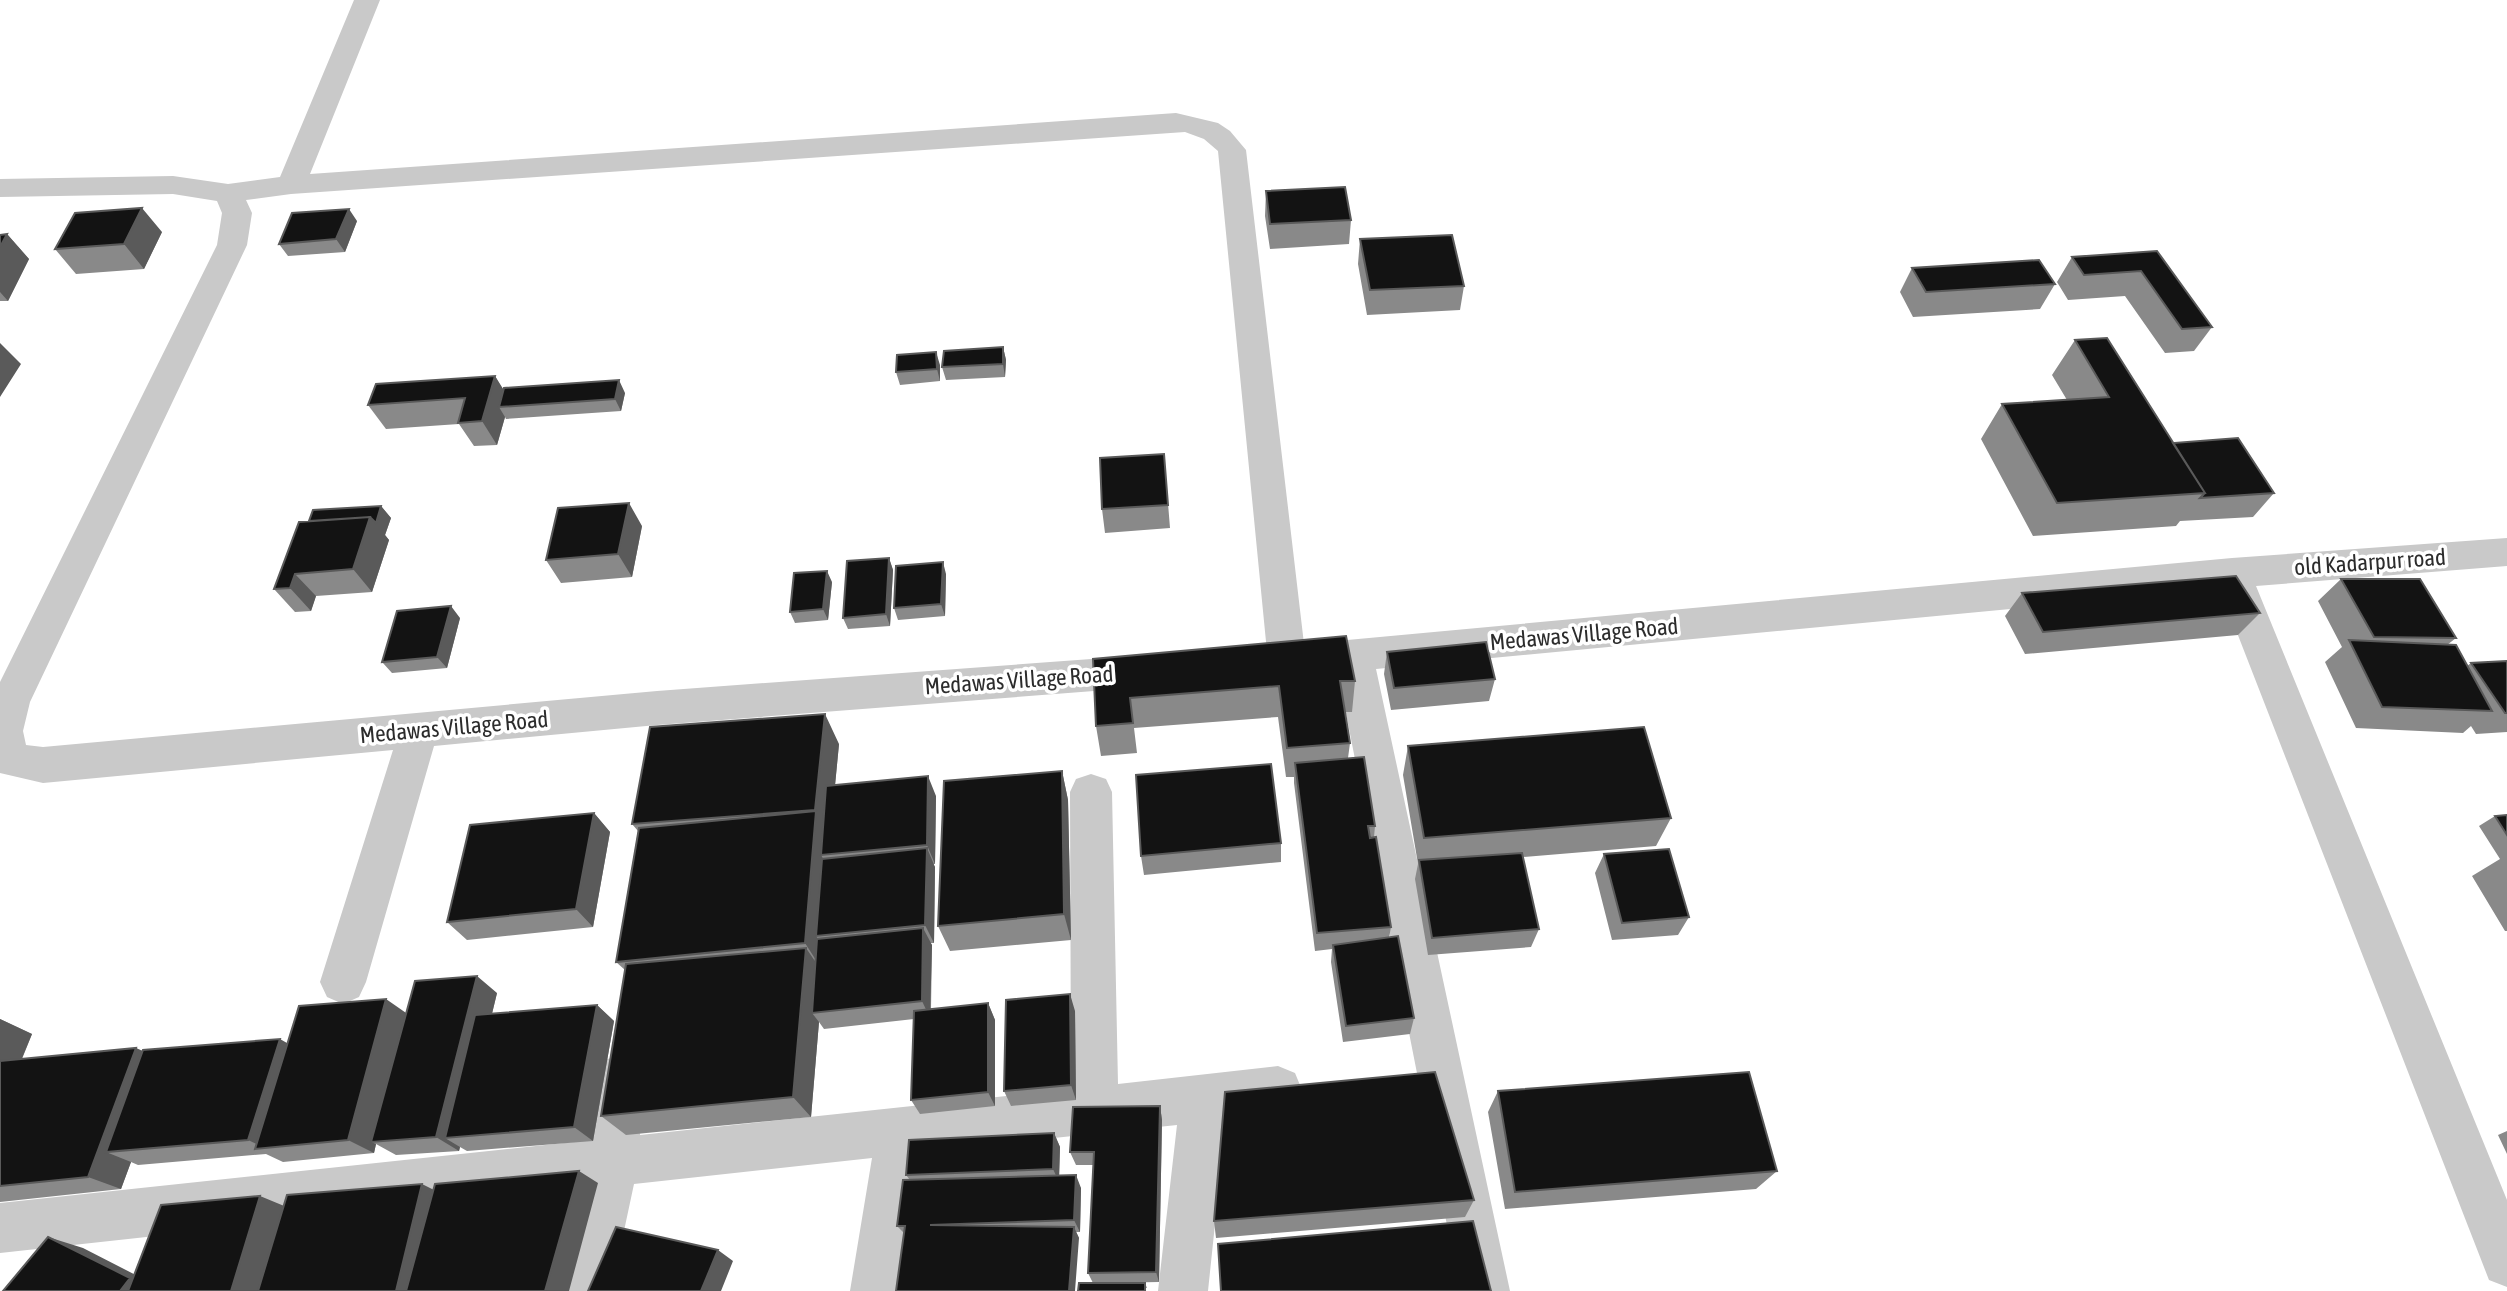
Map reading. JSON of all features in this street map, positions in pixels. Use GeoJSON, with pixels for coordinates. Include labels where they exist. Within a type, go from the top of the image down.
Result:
{"type":"FeatureCollection","features":[{"type":"Feature","properties":{"kind":"street"},"geometry":{"type":"LineString","coordinates":[[291,184],[368,0]]}},
{"type":"Feature","properties":{"kind":"street"},"geometry":{"type":"LineString","coordinates":[[0,188],[173,185],[228,193],[291,184],[1176,122],[1199,125],[1219,133],[1232,150],[1287,662]]}},
{"type":"Feature","properties":{"kind":"street"},"geometry":{"type":"LineString","coordinates":[[5,761],[3,731],[10,702],[232,246],[237,213],[228,193]]}},
{"type":"Feature","properties":{"kind":"street","name":"old Kadarpur road"},"geometry":{"type":"LineString","coordinates":[[2232,572],[2507,552]]}},
{"type":"Feature","properties":{"kind":"street"},"geometry":{"type":"LineString","coordinates":[[2232,572],[2507,1262]]}},
{"type":"Feature","properties":{"kind":"street","name":"Medawas Village Road"},"geometry":{"type":"LineString","coordinates":[[1246,665],[2232,572]]}},
{"type":"Feature","properties":{"kind":"street"},"geometry":{"type":"LineString","coordinates":[[1354,656],[1419,1074],[1485,1291]]}},
{"type":"Feature","properties":{"kind":"street","name":"Medawas Village Road"},"geometry":{"type":"LineString","coordinates":[[5,761],[43,765],[419,730],[655,729],[1178,669]]}},
{"type":"Feature","properties":{"kind":"street"},"geometry":{"type":"LineString","coordinates":[[343,982],[419,730]]}},
{"type":"Feature","properties":{"kind":"street"},"geometry":{"type":"LineString","coordinates":[[1091,792],[1095,1108]]}},
{"type":"Feature","properties":{"kind":"street"},"geometry":{"type":"LineString","coordinates":[[583,1291],[590,1273],[614,1161],[626,1038]]}},
{"type":"Feature","properties":{"kind":"street"},"geometry":{"type":"LineString","coordinates":[[0,1228],[1315,1086]]}},
{"type":"Feature","properties":{"kind":"street"},"geometry":{"type":"LineString","coordinates":[[1183,1291],[1204,1098]]}},
{"type":"Feature","properties":{"kind":"street"},"geometry":{"type":"LineString","coordinates":[[876,1291],[901,1130]]}},
{"type":"Feature","properties":{"kind":"building"},"geometry":{"type":"Polygon","coordinates":[[[1345,187],[1351,220],[1270,224],[1266,191],[1345,187]]]}},
{"type":"Feature","properties":{"kind":"building"},"geometry":{"type":"Polygon","coordinates":[[[142,208],[124,244],[55,249],[75,213],[142,208]]]}},
{"type":"Feature","properties":{"kind":"building"},"geometry":{"type":"Polygon","coordinates":[[[349,209],[336,239],[279,244],[292,213],[349,209]]]}},
{"type":"Feature","properties":{"kind":"building"},"geometry":{"type":"Polygon","coordinates":[[[7,234],[0,247],[0,235],[7,234]]]}},
{"type":"Feature","properties":{"kind":"building"},"geometry":{"type":"Polygon","coordinates":[[[1452,235],[1464,286],[1370,290],[1360,239],[1452,235]]]}},
{"type":"Feature","properties":{"kind":"building"},"geometry":{"type":"Polygon","coordinates":[[[2157,251],[2212,327],[2182,329],[2141,271],[2084,275],[2072,257],[2157,251]]]}},
{"type":"Feature","properties":{"kind":"building"},"geometry":{"type":"Polygon","coordinates":[[[2039,260],[2055,284],[1926,292],[1912,268],[2039,260]]]}},
{"type":"Feature","properties":{"kind":"building"},"geometry":{"type":"Polygon","coordinates":[[[2107,338],[2205,493],[2057,503],[2002,404],[2109,397],[2075,340],[2107,338]]]}},
{"type":"Feature","properties":{"kind":"building"},"geometry":{"type":"Polygon","coordinates":[[[1003,347],[1003,364],[942,367],[944,351],[1003,347]]]}},
{"type":"Feature","properties":{"kind":"building"},"geometry":{"type":"Polygon","coordinates":[[[936,352],[937,369],[896,372],[897,355],[936,352]]]}},
{"type":"Feature","properties":{"kind":"building"},"geometry":{"type":"Polygon","coordinates":[[[495,376],[482,421],[458,423],[465,398],[368,405],[376,384],[495,376]]]}},
{"type":"Feature","properties":{"kind":"building"},"geometry":{"type":"Polygon","coordinates":[[[619,380],[615,399],[499,407],[504,388],[619,380]]]}},
{"type":"Feature","properties":{"kind":"building"},"geometry":{"type":"Polygon","coordinates":[[[2238,438],[2274,493],[2200,498],[2205,493],[2173,443],[2238,438]]]}},
{"type":"Feature","properties":{"kind":"building"},"geometry":{"type":"Polygon","coordinates":[[[1164,454],[1168,505],[1102,509],[1100,458],[1164,454]]]}},
{"type":"Feature","properties":{"kind":"building"},"geometry":{"type":"Polygon","coordinates":[[[629,503],[618,554],[546,560],[558,508],[629,503]]]}},
{"type":"Feature","properties":{"kind":"building"},"geometry":{"type":"Polygon","coordinates":[[[381,506],[376,523],[370,517],[309,521],[313,510],[381,506]]]}},
{"type":"Feature","properties":{"kind":"building"},"geometry":{"type":"Polygon","coordinates":[[[370,517],[353,569],[295,574],[290,588],[274,589],[299,522],[370,517]]]}},
{"type":"Feature","properties":{"kind":"building"},"geometry":{"type":"Polygon","coordinates":[[[889,558],[886,614],[843,618],[847,561],[889,558]]]}},
{"type":"Feature","properties":{"kind":"building"},"geometry":{"type":"Polygon","coordinates":[[[943,562],[941,604],[894,608],[896,566],[943,562]]]}},
{"type":"Feature","properties":{"kind":"building"},"geometry":{"type":"Polygon","coordinates":[[[827,571],[823,609],[790,612],[794,573],[827,571]]]}},
{"type":"Feature","properties":{"kind":"building"},"geometry":{"type":"Polygon","coordinates":[[[2236,576],[2260,613],[2043,632],[2022,593],[2236,576]]]}},
{"type":"Feature","properties":{"kind":"building"},"geometry":{"type":"Polygon","coordinates":[[[2341,579],[2420,579],[2456,638],[2374,637],[2341,579]]]}},
{"type":"Feature","properties":{"kind":"building"},"geometry":{"type":"Polygon","coordinates":[[[451,606],[437,657],[382,662],[397,611],[451,606]]]}},
{"type":"Feature","properties":{"kind":"building"},"geometry":{"type":"Polygon","coordinates":[[[1346,636],[1355,681],[1340,681],[1350,743],[1287,748],[1279,686],[1130,698],[1133,723],[1096,726],[1093,659],[1346,636]]]}},
{"type":"Feature","properties":{"kind":"building"},"geometry":{"type":"Polygon","coordinates":[[[2349,640],[2456,645],[2492,711],[2382,707],[2349,640]]]}},
{"type":"Feature","properties":{"kind":"building"},"geometry":{"type":"Polygon","coordinates":[[[1486,642],[1495,679],[1394,688],[1387,652],[1486,642]]]}},
{"type":"Feature","properties":{"kind":"building"},"geometry":{"type":"Polygon","coordinates":[[[2507,661],[2507,713],[2505,713],[2471,663],[2507,661]]]}},
{"type":"Feature","properties":{"kind":"building"},"geometry":{"type":"Polygon","coordinates":[[[825,714],[815,810],[632,824],[650,727],[825,714]]]}},
{"type":"Feature","properties":{"kind":"building"},"geometry":{"type":"Polygon","coordinates":[[[1644,727],[1671,818],[1424,838],[1408,746],[1644,727]]]}},
{"type":"Feature","properties":{"kind":"building"},"geometry":{"type":"Polygon","coordinates":[[[1364,757],[1375,826],[1368,826],[1370,838],[1376,837],[1391,927],[1317,933],[1295,763],[1364,757]]]}},
{"type":"Feature","properties":{"kind":"building"},"geometry":{"type":"Polygon","coordinates":[[[1271,764],[1281,843],[1141,856],[1136,775],[1271,764]]]}},
{"type":"Feature","properties":{"kind":"building"},"geometry":{"type":"Polygon","coordinates":[[[1062,771],[1064,914],[938,926],[944,781],[1062,771]]]}},
{"type":"Feature","properties":{"kind":"building"},"geometry":{"type":"Polygon","coordinates":[[[928,776],[927,845],[821,855],[826,786],[928,776]]]}},
{"type":"Feature","properties":{"kind":"building"},"geometry":{"type":"Polygon","coordinates":[[[816,811],[805,943],[616,962],[639,828],[816,811]]]}},
{"type":"Feature","properties":{"kind":"building"},"geometry":{"type":"Polygon","coordinates":[[[594,813],[576,909],[447,922],[470,825],[594,813]]]}},
{"type":"Feature","properties":{"kind":"building"},"geometry":{"type":"Polygon","coordinates":[[[2507,815],[2507,835],[2495,816],[2507,815]]]}},
{"type":"Feature","properties":{"kind":"building"},"geometry":{"type":"Polygon","coordinates":[[[927,848],[925,925],[816,936],[822,859],[927,848]]]}},
{"type":"Feature","properties":{"kind":"building"},"geometry":{"type":"Polygon","coordinates":[[[1669,849],[1689,917],[1622,923],[1604,854],[1669,849]]]}},
{"type":"Feature","properties":{"kind":"building"},"geometry":{"type":"Polygon","coordinates":[[[1522,853],[1539,929],[1432,938],[1419,860],[1522,853]]]}},
{"type":"Feature","properties":{"kind":"building"},"geometry":{"type":"Polygon","coordinates":[[[923,928],[922,1001],[812,1013],[817,939],[923,928]]]}},
{"type":"Feature","properties":{"kind":"building"},"geometry":{"type":"Polygon","coordinates":[[[1398,936],[1414,1018],[1346,1026],[1333,945],[1398,936]]]}},
{"type":"Feature","properties":{"kind":"building"},"geometry":{"type":"Polygon","coordinates":[[[806,948],[793,1097],[601,1116],[626,964],[806,948]]]}},
{"type":"Feature","properties":{"kind":"building"},"geometry":{"type":"Polygon","coordinates":[[[477,976],[436,1137],[371,1142],[415,981],[477,976]]]}},
{"type":"Feature","properties":{"kind":"building"},"geometry":{"type":"Polygon","coordinates":[[[1070,994],[1071,1085],[1004,1091],[1006,1000],[1070,994]]]}},
{"type":"Feature","properties":{"kind":"building"},"geometry":{"type":"Polygon","coordinates":[[[386,999],[348,1140],[255,1149],[299,1006],[386,999]]]}},
{"type":"Feature","properties":{"kind":"building"},"geometry":{"type":"Polygon","coordinates":[[[988,1003],[988,1092],[911,1100],[914,1011],[988,1003]]]}},
{"type":"Feature","properties":{"kind":"building"},"geometry":{"type":"Polygon","coordinates":[[[597,1005],[574,1127],[445,1138],[475,1015],[597,1005]]]}},
{"type":"Feature","properties":{"kind":"building"},"geometry":{"type":"Polygon","coordinates":[[[280,1039],[248,1140],[106,1152],[143,1050],[280,1039]]]}},
{"type":"Feature","properties":{"kind":"building"},"geometry":{"type":"Polygon","coordinates":[[[136,1048],[88,1177],[0,1186],[0,1061],[136,1048]]]}},
{"type":"Feature","properties":{"kind":"building"},"geometry":{"type":"Polygon","coordinates":[[[1435,1072],[1474,1200],[1214,1221],[1225,1092],[1435,1072]]]}},
{"type":"Feature","properties":{"kind":"building"},"geometry":{"type":"Polygon","coordinates":[[[1749,1072],[1777,1171],[1515,1192],[1498,1091],[1749,1072]]]}},
{"type":"Feature","properties":{"kind":"building"},"geometry":{"type":"Polygon","coordinates":[[[1160,1106],[1156,1272],[1088,1273],[1094,1152],[1070,1152],[1073,1107],[1160,1106]]]}},
{"type":"Feature","properties":{"kind":"building"},"geometry":{"type":"Polygon","coordinates":[[[1054,1133],[1053,1169],[906,1175],[909,1140],[1054,1133]]]}},
{"type":"Feature","properties":{"kind":"building"},"geometry":{"type":"Polygon","coordinates":[[[579,1171],[545,1291],[406,1291],[435,1184],[579,1171]]]}},
{"type":"Feature","properties":{"kind":"building"},"geometry":{"type":"Polygon","coordinates":[[[1076,1175],[1074,1220],[930,1225],[1074,1227],[1069,1291],[896,1291],[905,1226],[897,1226],[903,1180],[1076,1175]]]}},
{"type":"Feature","properties":{"kind":"building"},"geometry":{"type":"Polygon","coordinates":[[[422,1184],[396,1291],[258,1291],[287,1195],[422,1184]]]}},
{"type":"Feature","properties":{"kind":"building"},"geometry":{"type":"Polygon","coordinates":[[[260,1196],[231,1291],[128,1291],[161,1205],[260,1196]]]}},
{"type":"Feature","properties":{"kind":"building"},"geometry":{"type":"Polygon","coordinates":[[[1473,1221],[1491,1291],[1221,1291],[1218,1244],[1473,1221]]]}},
{"type":"Feature","properties":{"kind":"building"},"geometry":{"type":"Polygon","coordinates":[[[616,1227],[718,1250],[701,1291],[588,1291],[616,1227]]]}},
{"type":"Feature","properties":{"kind":"building"},"geometry":{"type":"Polygon","coordinates":[[[48,1237],[130,1278],[120,1291],[3,1291],[48,1237]]]}},
{"type":"Feature","properties":{"kind":"building"},"geometry":{"type":"Polygon","coordinates":[[[1079,1283],[1145,1283],[1145,1291],[1078,1291],[1079,1283]]]}}]}
